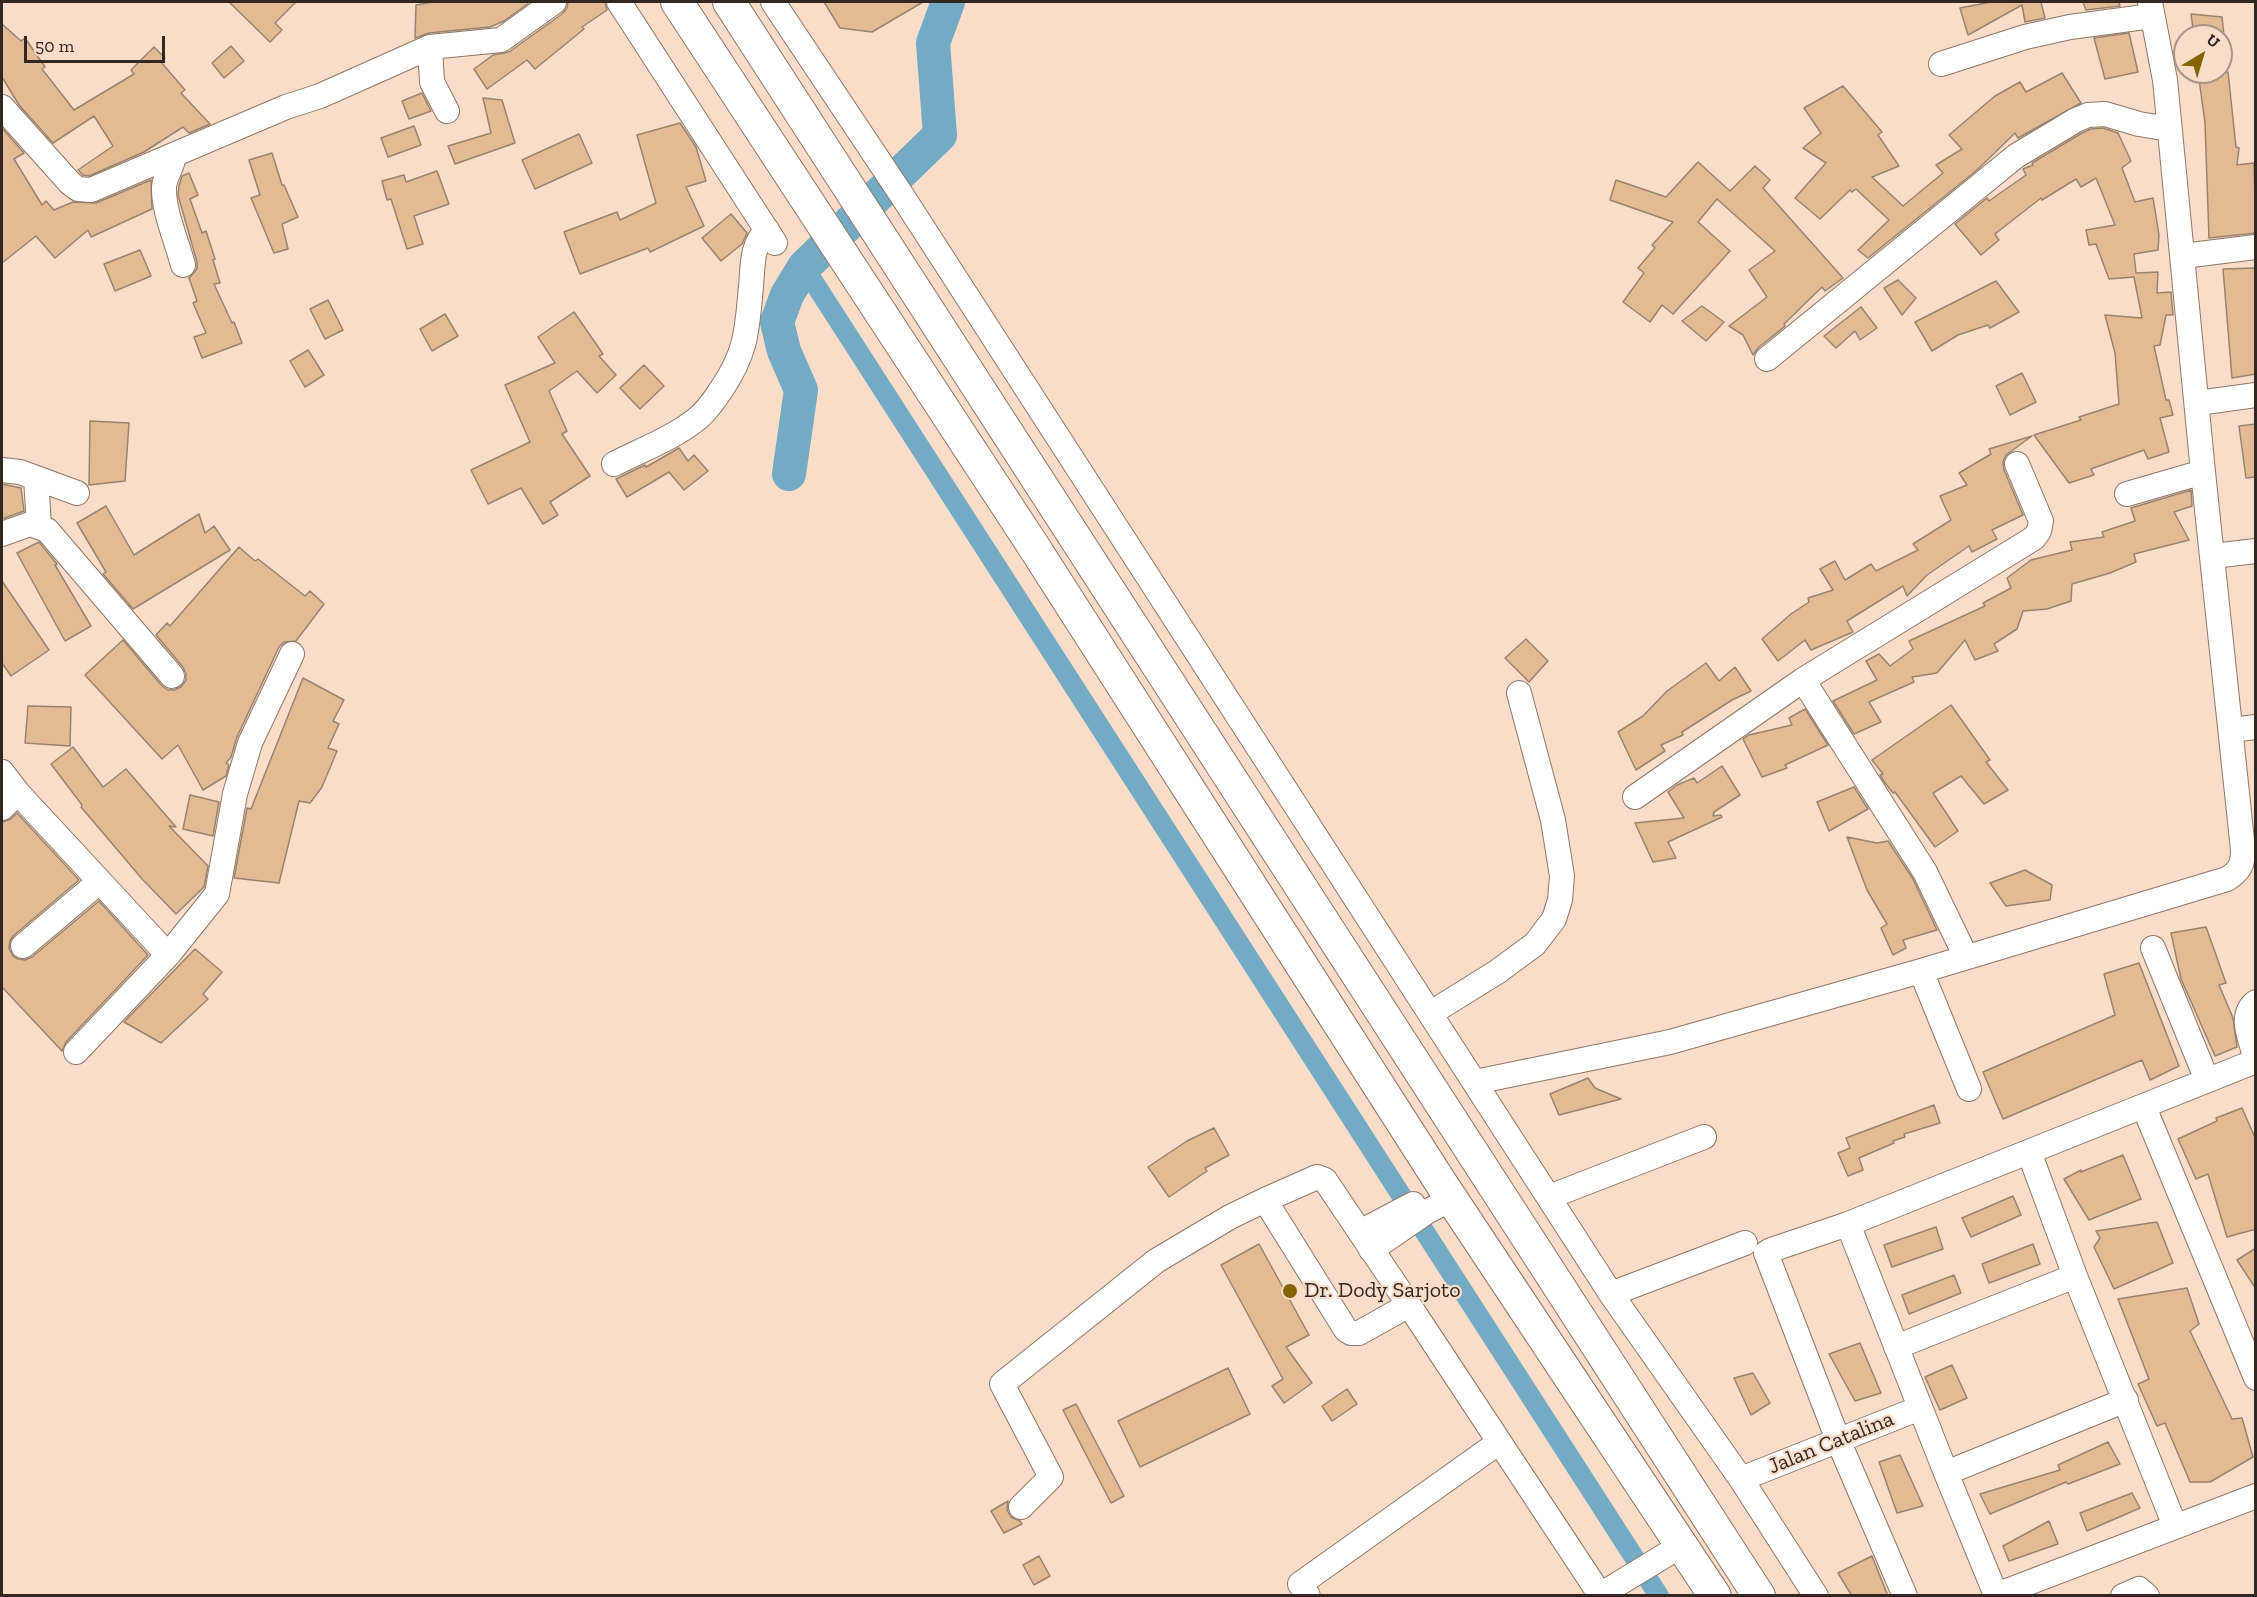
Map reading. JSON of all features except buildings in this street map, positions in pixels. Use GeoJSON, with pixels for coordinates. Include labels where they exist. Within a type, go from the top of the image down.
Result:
{"type":"FeatureCollection","features":[{"type":"Feature","properties":{"kind":"main road"},"geometry":{"type":"LineString","coordinates":[[677,2],[1041,557],[1436,1198],[1682,1545],[1715,1596]]}},
{"type":"Feature","properties":{"kind":"main road"},"geometry":{"type":"LineString","coordinates":[[729,2],[1497,1194],[1759,1596]]}},
{"type":"Feature","properties":{"kind":"street"},"geometry":{"type":"LineString","coordinates":[[2,107],[70,183],[78,189],[91,190],[286,107],[320,96],[430,47],[501,40],[554,2]]}},
{"type":"Feature","properties":{"kind":"street"},"geometry":{"type":"LineString","coordinates":[[614,464],[680,431],[699,418],[712,404],[742,354],[747,331],[754,253],[761,236],[771,237],[619,2]]}},
{"type":"Feature","properties":{"kind":"street"},"geometry":{"type":"LineString","coordinates":[[773,2],[901,194],[1611,1294],[1741,1479],[1816,1596]]}},
{"type":"Feature","properties":{"kind":"street"},"geometry":{"type":"LineString","coordinates":[[1475,1082],[1670,1042],[1921,971],[2216,882],[2236,874],[2242,864],[2243,850],[2165,80],[2151,9],[2025,37],[1941,64]]}},
{"type":"Feature","properties":{"kind":"street"},"geometry":{"type":"LineString","coordinates":[[430,47],[432,82],[447,111]]}},
{"type":"Feature","properties":{"kind":"street"},"geometry":{"type":"LineString","coordinates":[[1767,359],[2016,156],[2076,120],[2088,115],[2105,114],[2139,124],[2169,129]]}},
{"type":"Feature","properties":{"kind":"street"},"geometry":{"type":"LineString","coordinates":[[174,155],[173,165],[167,174],[164,186],[169,216],[183,265]]}},
{"type":"Feature","properties":{"kind":"street"},"geometry":{"type":"LineString","coordinates":[[2183,256],[2256,247]]}},
{"type":"Feature","properties":{"kind":"street"},"geometry":{"type":"LineString","coordinates":[[2198,403],[2256,395]]}},
{"type":"Feature","properties":{"kind":"street"},"geometry":{"type":"LineString","coordinates":[[1635,797],[1803,680],[2034,538],[2040,531],[2041,521],[2017,464]]}},
{"type":"Feature","properties":{"kind":"street"},"geometry":{"type":"LineString","coordinates":[[2,470],[13,470],[78,493]]}},
{"type":"Feature","properties":{"kind":"street"},"geometry":{"type":"LineString","coordinates":[[2127,494],[2203,472]]}},
{"type":"Feature","properties":{"kind":"street"},"geometry":{"type":"LineString","coordinates":[[36,478],[39,526]]}},
{"type":"Feature","properties":{"kind":"street"},"geometry":{"type":"LineString","coordinates":[[2,534],[30,524],[47,530],[172,676]]}},
{"type":"Feature","properties":{"kind":"street"},"geometry":{"type":"LineString","coordinates":[[2213,556],[2256,550]]}},
{"type":"Feature","properties":{"kind":"street"},"geometry":{"type":"LineString","coordinates":[[76,1052],[168,955],[217,894],[235,794],[250,743],[292,654]]}},
{"type":"Feature","properties":{"kind":"street"},"geometry":{"type":"LineString","coordinates":[[1803,680],[1925,872],[1966,957]]}},
{"type":"Feature","properties":{"kind":"street"},"geometry":{"type":"LineString","coordinates":[[1431,1014],[1497,972],[1534,944],[1554,920],[1560,900],[1562,876],[1552,820],[1519,693]]}},
{"type":"Feature","properties":{"kind":"street"},"geometry":{"type":"LineString","coordinates":[[2231,730],[2256,727]]}},
{"type":"Feature","properties":{"kind":"street"},"geometry":{"type":"LineString","coordinates":[[2,772],[10,801],[99,882],[168,955]]}},
{"type":"Feature","properties":{"kind":"street"},"geometry":{"type":"LineString","coordinates":[[23,946],[99,882]]}},
{"type":"Feature","properties":{"kind":"street"},"geometry":{"type":"LineString","coordinates":[[2152,948],[2207,1080]]}},
{"type":"Feature","properties":{"kind":"street"},"geometry":{"type":"LineString","coordinates":[[1921,971],[1969,1089]]}},
{"type":"Feature","properties":{"kind":"street"},"geometry":{"type":"LineString","coordinates":[[1905,1596],[1838,1440],[1766,1256],[1771,1250],[1848,1224],[2144,1107],[2256,1060],[2246,1015],[2249,1007],[2256,1002]]}},
{"type":"Feature","properties":{"kind":"street"},"geometry":{"type":"LineString","coordinates":[[2144,1107],[2256,1378]]}},
{"type":"Feature","properties":{"kind":"street"},"geometry":{"type":"LineString","coordinates":[[1549,1197],[1704,1137]]}},
{"type":"Feature","properties":{"kind":"street"},"geometry":{"type":"LineString","coordinates":[[2029,1152],[2075,1276],[2175,1526]]}},
{"type":"Feature","properties":{"kind":"street"},"geometry":{"type":"LineString","coordinates":[[1021,1507],[1051,1477],[1002,1384],[1156,1262],[1230,1217],[1317,1176],[1325,1180],[1600,1595],[1682,1545]]}},
{"type":"Feature","properties":{"kind":"street"},"geometry":{"type":"LineString","coordinates":[[1365,1241],[1436,1198]]}},
{"type":"Feature","properties":{"kind":"street"},"geometry":{"type":"LineString","coordinates":[[1265,1200],[1346,1330],[1359,1333],[1409,1305]]}},
{"type":"Feature","properties":{"kind":"street"},"geometry":{"type":"LineString","coordinates":[[1848,1224],[1995,1595],[2256,1496]]}},
{"type":"Feature","properties":{"kind":"street"},"geometry":{"type":"LineString","coordinates":[[1611,1294],[1745,1243]]}},
{"type":"Feature","properties":{"kind":"street"},"geometry":{"type":"LineString","coordinates":[[1896,1347],[2075,1276]]}},
{"type":"Feature","properties":{"kind":"street"},"geometry":{"type":"LineString","coordinates":[[1946,1473],[2126,1400]]}},
{"type":"Feature","properties":{"kind":"street","name":"Jalan Catalina"},"geometry":{"type":"LineString","coordinates":[[1741,1479],[1920,1408]]}},
{"type":"Feature","properties":{"kind":"street"},"geometry":{"type":"LineString","coordinates":[[1308,1596],[1300,1584],[1498,1443]]}},
{"type":"Feature","properties":{"kind":"street"},"geometry":{"type":"LineString","coordinates":[[2123,1596],[2139,1589],[2147,1596]]}},
{"type":"Feature","properties":{"kind":"waterway"},"geometry":{"type":"LineString","coordinates":[[789,474],[801,390],[784,351],[777,322],[787,295],[804,267],[940,135],[933,43],[948,2]]}},
{"type":"Feature","properties":{"kind":"waterway"},"geometry":{"type":"LineString","coordinates":[[804,267],[1659,1596]]}},
{"type":"Feature","properties":{"kind":"place","name":"Dr. Dody Sarjoto"},"geometry":{"type":"Point","coordinates":[1290,1291]}}]}
